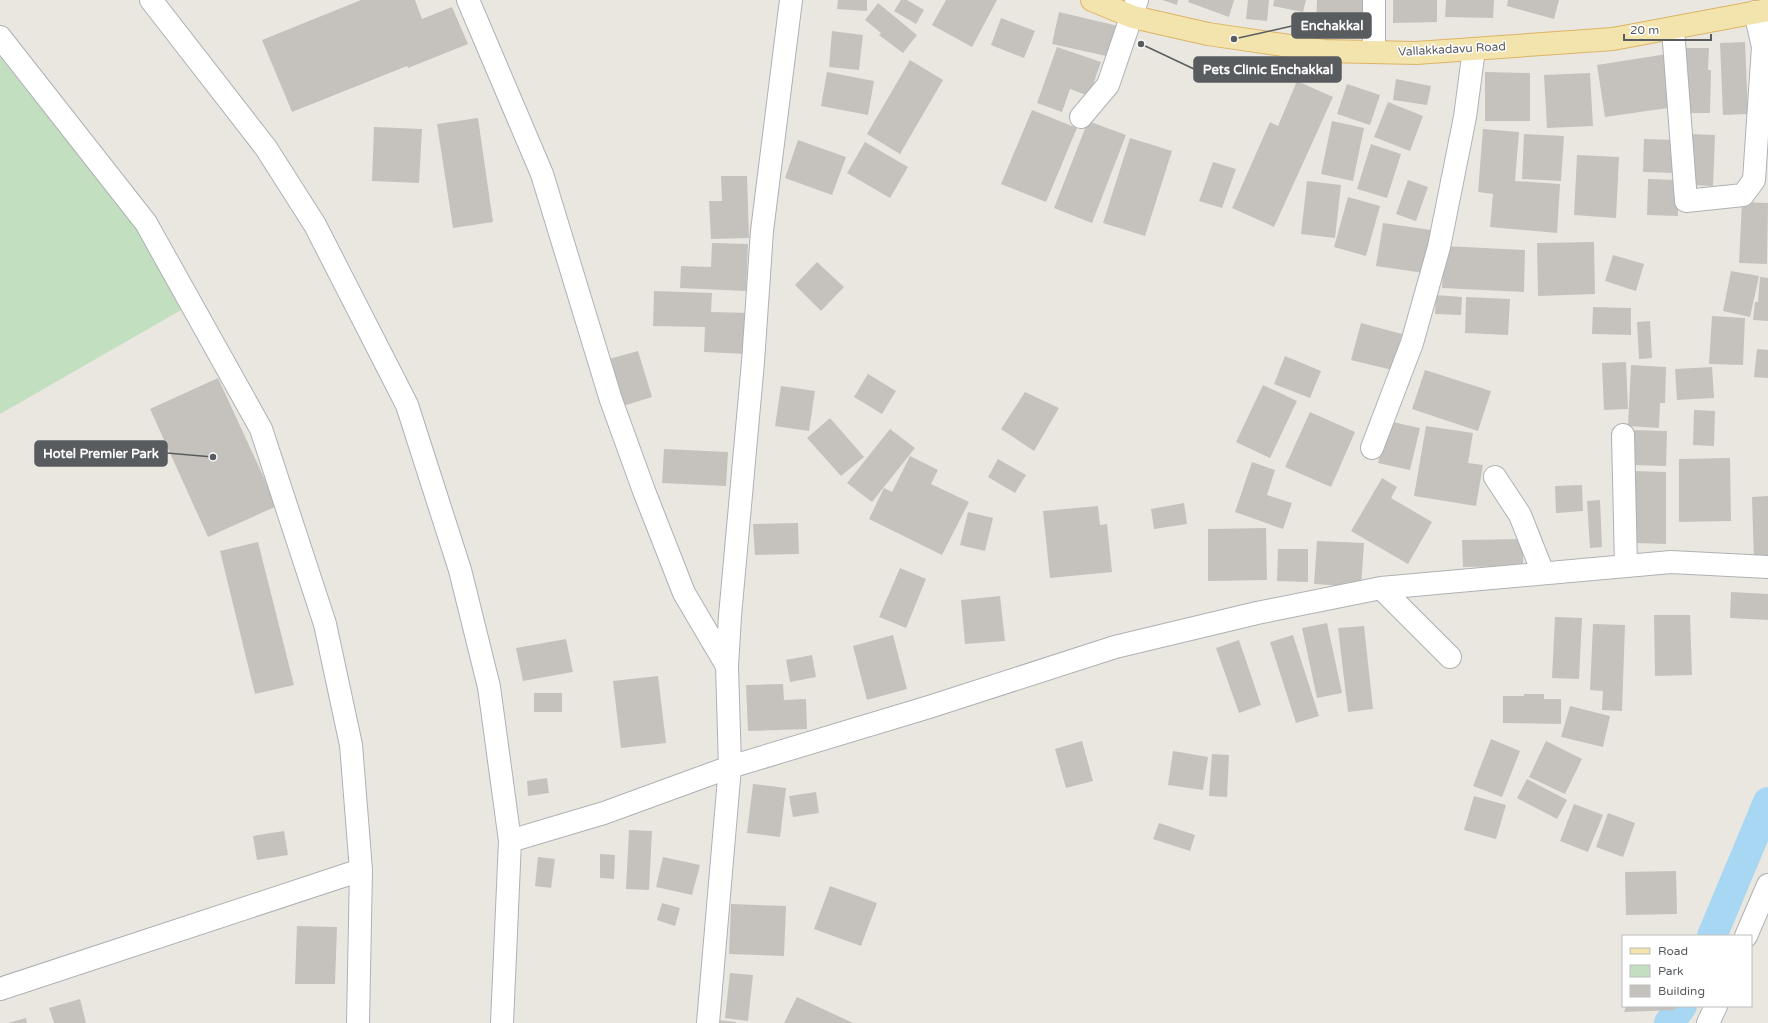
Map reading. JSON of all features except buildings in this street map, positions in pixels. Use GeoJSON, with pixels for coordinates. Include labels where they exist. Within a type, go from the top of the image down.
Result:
{"type":"FeatureCollection","features":[{"type":"Feature","properties":{"kind":"main road","name":"Vallakkadavu Road"},"geometry":{"type":"LineString","coordinates":[[1092,0],[1135,8],[1208,34],[1324,51],[1416,53],[1613,39],[1673,29],[1761,11]]}},
{"type":"Feature","properties":{"kind":"street"},"geometry":{"type":"LineString","coordinates":[[151,0],[270,154],[315,225],[407,406],[460,570],[487,680],[510,841],[502,1023]]}},
{"type":"Feature","properties":{"kind":"street"},"geometry":{"type":"LineString","coordinates":[[468,0],[542,174],[611,400],[644,491],[684,593],[726,666]]}},
{"type":"Feature","properties":{"kind":"street"},"geometry":{"type":"LineString","coordinates":[[708,1023],[730,767],[726,666],[753,362],[762,231],[791,0]]}},
{"type":"Feature","properties":{"kind":"street"},"geometry":{"type":"LineString","coordinates":[[1374,0],[1374,52]]}},
{"type":"Feature","properties":{"kind":"street"},"geometry":{"type":"LineString","coordinates":[[1081,117],[1108,85],[1135,8]]}},
{"type":"Feature","properties":{"kind":"street"},"geometry":{"type":"LineString","coordinates":[[1673,29],[1686,201],[1743,195],[1754,180],[1763,47],[1761,11]]}},
{"type":"Feature","properties":{"kind":"street"},"geometry":{"type":"LineString","coordinates":[[0,37],[146,223],[261,429],[327,631],[352,745],[361,870],[358,1023]]}},
{"type":"Feature","properties":{"kind":"street"},"geometry":{"type":"LineString","coordinates":[[1372,448],[1412,343],[1439,246],[1465,117],[1474,49]]}},
{"type":"Feature","properties":{"kind":"street"},"geometry":{"type":"LineString","coordinates":[[1623,435],[1626,566]]}},
{"type":"Feature","properties":{"kind":"street"},"geometry":{"type":"LineString","coordinates":[[1495,477],[1520,515],[1543,573]]}},
{"type":"Feature","properties":{"kind":"street"},"geometry":{"type":"LineString","coordinates":[[510,841],[604,813],[730,767],[929,707],[1115,647],[1265,611],[1381,588],[1543,573],[1671,562],[1768,567]]}},
{"type":"Feature","properties":{"kind":"street"},"geometry":{"type":"LineString","coordinates":[[1381,588],[1450,657]]}},
{"type":"Feature","properties":{"kind":"street"},"geometry":{"type":"LineString","coordinates":[[0,989],[361,870]]}},
{"type":"Feature","properties":{"kind":"street"},"geometry":{"type":"LineString","coordinates":[[1746,935],[1768,885]]}},
{"type":"Feature","properties":{"kind":"street"},"geometry":{"type":"LineString","coordinates":[[1708,1023],[1716,1007]]}},
{"type":"Feature","properties":{"kind":"green space"},"geometry":{"type":"Polygon","coordinates":[[[0,57],[195,302],[0,414],[0,57]]]}},
{"type":"Feature","properties":{"kind":"waterway"},"geometry":{"type":"LineString","coordinates":[[1712,935],[1768,802]]}},
{"type":"Feature","properties":{"kind":"waterway"},"geometry":{"type":"LineString","coordinates":[[1669,1023],[1681,1007]]}},
{"type":"Feature","properties":{"kind":"place","name":"Enchakkal"},"geometry":{"type":"Point","coordinates":[1234,39]}},
{"type":"Feature","properties":{"kind":"place","name":"Pets Clinic Enchakkal"},"geometry":{"type":"Point","coordinates":[1141,44]}},
{"type":"Feature","properties":{"kind":"place","name":"Hotel Premier Park"},"geometry":{"type":"Point","coordinates":[213,457]}}]}
